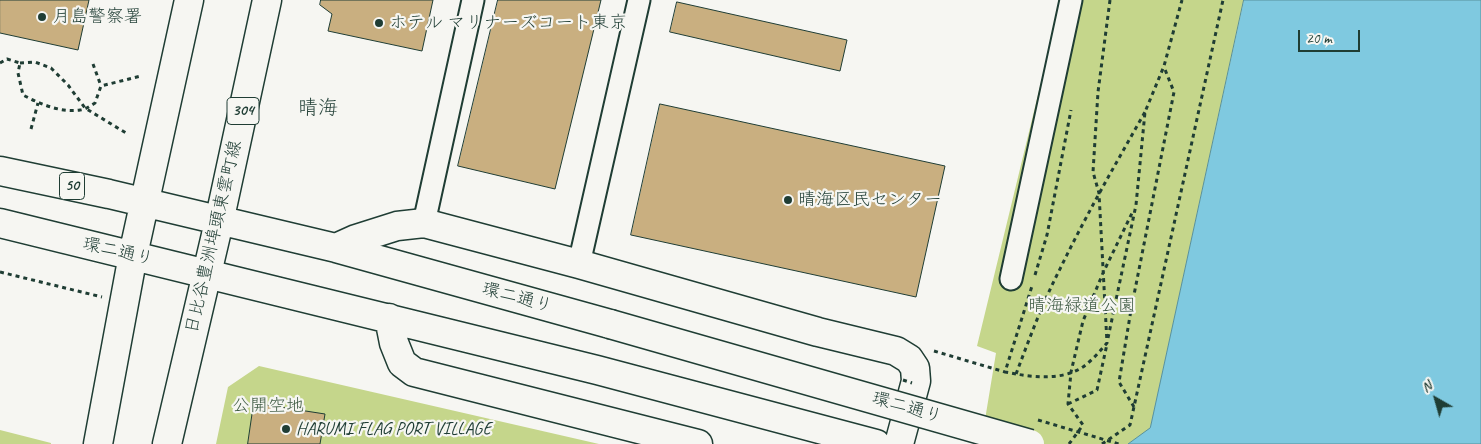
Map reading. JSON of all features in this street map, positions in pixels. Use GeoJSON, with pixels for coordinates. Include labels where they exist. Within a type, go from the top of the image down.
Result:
{"type":"FeatureCollection","features":[{"type":"Feature","properties":{"kind":"main road"},"geometry":{"type":"LineString","coordinates":[[98,444],[133,255],[189,0]]}},
{"type":"Feature","properties":{"kind":"main road","name":"日比谷豊洲埠頭東雲町線"},"geometry":{"type":"LineString","coordinates":[[167,444],[219,222],[267,0]]}},
{"type":"Feature","properties":{"kind":"main road","name":"環二通り"},"geometry":{"type":"LineString","coordinates":[[0,171],[144,202],[219,222],[336,248],[1030,444]]}},
{"type":"Feature","properties":{"kind":"main road","name":"環二通り"},"geometry":{"type":"LineString","coordinates":[[0,223],[597,370],[876,444]]}},
{"type":"Feature","properties":{"kind":"main road"},"geometry":{"type":"LineString","coordinates":[[336,248],[356,239],[398,226],[424,223],[579,264],[809,329],[896,351],[909,359],[915,368],[916,381],[899,444]]}},
{"type":"Feature","properties":{"kind":"main road"},"geometry":{"type":"LineString","coordinates":[[389,318],[394,343],[402,363],[414,372],[644,437],[698,444]]}},
{"type":"Feature","properties":{"kind":"street"},"geometry":{"type":"LineString","coordinates":[[424,223],[473,0]]}},
{"type":"Feature","properties":{"kind":"street"},"geometry":{"type":"LineString","coordinates":[[579,264],[639,0]]}},
{"type":"Feature","properties":{"kind":"street"},"geometry":{"type":"LineString","coordinates":[[1011,279],[1071,0]]}},
{"type":"Feature","properties":{"kind":"path"},"geometry":{"type":"LineString","coordinates":[[1110,0],[1098,92],[1093,172],[1099,193],[1107,343],[1086,365],[1071,372],[1047,378],[1016,374],[1037,319],[1058,272],[1099,193],[1145,112],[1164,66],[1182,0]]}},
{"type":"Feature","properties":{"kind":"path"},"geometry":{"type":"LineString","coordinates":[[1102,444],[1130,425],[1223,0]]}},
{"type":"Feature","properties":{"kind":"path"},"geometry":{"type":"LineString","coordinates":[[0,63],[7,59],[20,63],[35,62],[51,68],[68,85],[85,108],[126,133]]}},
{"type":"Feature","properties":{"kind":"path"},"geometry":{"type":"LineString","coordinates":[[20,63],[18,73],[23,95],[38,103],[65,110],[82,110],[94,103],[101,86],[93,64]]}},
{"type":"Feature","properties":{"kind":"path"},"geometry":{"type":"LineString","coordinates":[[1134,407],[1119,382],[1131,310],[1174,92],[1164,66]]}},
{"type":"Feature","properties":{"kind":"path"},"geometry":{"type":"LineString","coordinates":[[101,86],[141,76]]}},
{"type":"Feature","properties":{"kind":"path"},"geometry":{"type":"LineString","coordinates":[[31,128],[38,103]]}},
{"type":"Feature","properties":{"kind":"path"},"geometry":{"type":"LineString","coordinates":[[1068,404],[1098,390],[1136,205],[1145,112]]}},
{"type":"Feature","properties":{"kind":"path"},"geometry":{"type":"LineString","coordinates":[[1069,444],[1082,425],[1068,404],[1071,372],[1083,321],[1103,273],[1136,205]]}},
{"type":"Feature","properties":{"kind":"path"},"geometry":{"type":"LineString","coordinates":[[0,272],[102,297]]}},
{"type":"Feature","properties":{"kind":"green space","name":"晴海緑道公園"},"geometry":{"type":"Polygon","coordinates":[[[1061,0],[1244,0],[1150,429],[1128,444],[981,444],[996,353],[977,346],[1061,0]]]}},
{"type":"Feature","properties":{"kind":"green space","name":"公開空地"},"geometry":{"type":"Polygon","coordinates":[[[259,366],[599,444],[216,444],[228,387],[259,366]]]}},
{"type":"Feature","properties":{"kind":"green space"},"geometry":{"type":"Polygon","coordinates":[[[0,430],[51,443],[51,444],[0,444],[0,430]]]}},
{"type":"Feature","properties":{"kind":"water"},"geometry":{"type":"Polygon","coordinates":[[[1244,0],[1481,0],[1481,444],[1128,444],[1150,428],[1244,0]]]}},
{"type":"Feature","properties":{"kind":"building","name":"月島警察署"},"geometry":{"type":"Polygon","coordinates":[[[0,0],[89,0],[78,50],[0,33],[0,0]]]}},
{"type":"Feature","properties":{"kind":"building","name":"ホテル マリナーズコート東京"},"geometry":{"type":"Polygon","coordinates":[[[321,0],[433,0],[422,51],[328,31],[332,14],[320,5],[321,0]]]}},
{"type":"Feature","properties":{"kind":"building"},"geometry":{"type":"Polygon","coordinates":[[[498,0],[601,0],[555,189],[458,166],[498,0]]]}},
{"type":"Feature","properties":{"kind":"building"},"geometry":{"type":"Polygon","coordinates":[[[677,2],[847,40],[840,71],[670,32],[677,2]]]}},
{"type":"Feature","properties":{"kind":"building","name":"晴海区民センター"},"geometry":{"type":"Polygon","coordinates":[[[660,104],[945,166],[916,297],[631,235],[660,104]]]}},
{"type":"Feature","properties":{"kind":"building","name":"HARUMI FLAG PORT VILLAGE"},"geometry":{"type":"Polygon","coordinates":[[[254,403],[325,414],[320,444],[248,444],[254,403]]]}},
{"type":"Feature","properties":{"kind":"place","name":"月島警察署"},"geometry":{"type":"Point","coordinates":[42,17]}},
{"type":"Feature","properties":{"kind":"place","name":"ホテル マリナーズコート東京"},"geometry":{"type":"Point","coordinates":[379,23]}},
{"type":"Feature","properties":{"kind":"place","name":"晴海区民センター"},"geometry":{"type":"Point","coordinates":[788,200]}},
{"type":"Feature","properties":{"kind":"place","name":"HARUMI FLAG PORT VILLAGE"},"geometry":{"type":"Point","coordinates":[286,429]}},
{"type":"Feature","properties":{"kind":"district","name":"晴海"},"geometry":{"type":"Point","coordinates":[318,109]}}]}
